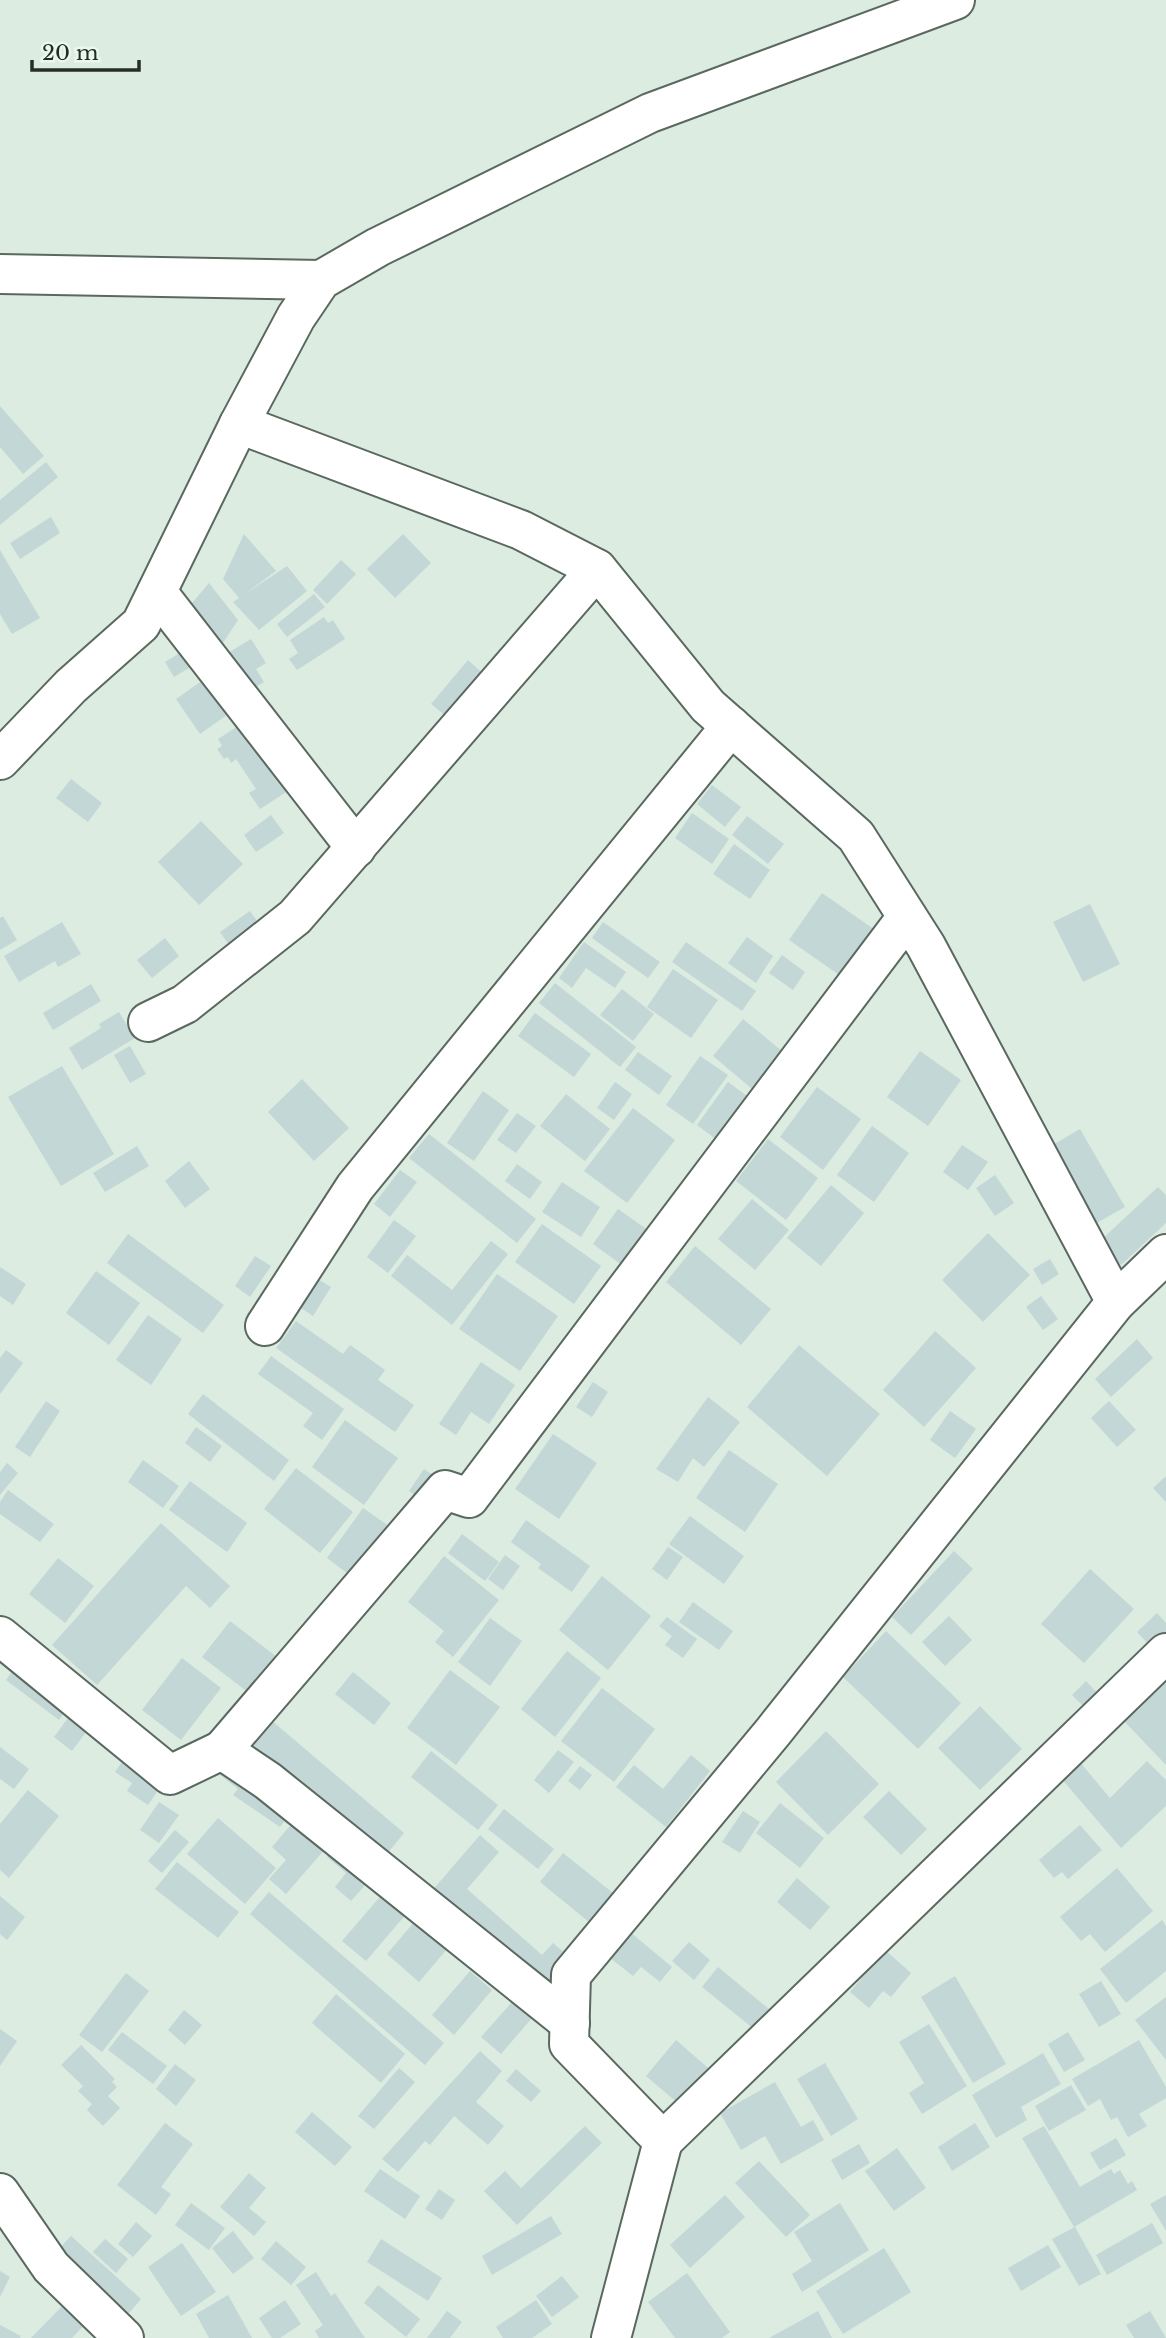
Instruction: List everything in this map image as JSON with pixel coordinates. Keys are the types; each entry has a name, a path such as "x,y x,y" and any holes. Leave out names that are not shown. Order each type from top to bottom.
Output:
{"street":[{"path":"0,760 71,686 141,624 239,424 296,317 320,280 378,247 650,113 955,0"},
{"path":"0,274 320,280"},
{"path":"239,424 521,530 597,569 708,706 856,836 926,946 1116,1302"},
{"path":"148,1022 185,1003 295,917 597,569"},
{"path":"157,592 355,848"},
{"path":"265,1326 355,1186 731,726"},
{"path":"0,1636 170,1775 222,1750 445,1490 469,1499 907,917"},
{"path":"663,2141 569,2044 571,1975 772,1732 1116,1302 1166,1254"},
{"path":"611,2338 663,2141 1166,1653"},
{"path":"222,1750 268,1781 570,2022"},
{"path":"0,2193 51,2267 124,2338"}],"building":[{"path":"0,406 44,456 23,474 0,447"},
{"path":"46,462 58,477 0,525 0,500"},
{"path":"51,517 60,533 20,559 10,543"},
{"path":"244,534 276,571 245,594 287,566 307,591 259,630 233,602 239,598 223,579"},
{"path":"403,534 431,563 395,598 367,569"},
{"path":"0,550 40,618 12,634 0,614"},
{"path":"341,560 356,574 327,604 313,590"},
{"path":"209,583 238,620 219,649 187,609"},
{"path":"314,594 325,607 287,637 277,624"},
{"path":"324,617 328,623 333,620 345,639 297,670 289,659 298,653 290,640"},
{"path":"251,639 266,663 256,669 264,682 246,693 223,656"},
{"path":"190,647 199,662 174,677 165,662"},
{"path":"468,660 488,678 452,721 431,704"},
{"path":"213,673 237,708 200,734 176,699"},
{"path":"247,720 291,789 260,809 249,793 256,789 236,759 231,763 228,757 224,759 217,749 222,746 218,739"},
{"path":"71,779 102,803 88,822 56,798"},
{"path":"712,785 741,807 725,827 697,804"},
{"path":"692,813 729,839 712,864 675,838"},
{"path":"271,815 284,833 256,852 244,835"},
{"path":"747,816 784,844 768,864 732,835"},
{"path":"201,821 243,864 199,905 158,862"},
{"path":"734,844 770,870 750,899 713,874"},
{"path":"822,893 878,932 845,979 789,940"},
{"path":"1090,904 1120,964 1083,982 1053,922"},
{"path":"250,911 264,931 234,952 220,932"},
{"path":"3,916 17,940 0,950 0,918"},
{"path":"62,922 81,954 58,967 55,961 19,982 4,956"},
{"path":"603,922 660,962 648,978 592,938"},
{"path":"747,937 773,956 756,983 728,963"},
{"path":"165,938 179,956 152,978 137,960"},
{"path":"584,942 626,972 615,988 586,968 572,988 559,978"},
{"path":"686,942 756,991 742,1011 672,962"},
{"path":"782,955 805,972 793,990 769,973"},
{"path":"673,969 718,1000 691,1038 647,1007"},
{"path":"555,983 636,1047 620,1067 539,1003"},
{"path":"91,984 101,1001 53,1030 43,1013"},
{"path":"622,989 654,1014 633,1041 600,1015"},
{"path":"119,1012 135,1038 82,1070 69,1048 101,1028 99,1024"},
{"path":"535,1013 591,1054 574,1077 518,1036"},
{"path":"743,1019 788,1056 758,1094 713,1056"},
{"path":"130,1046 146,1074 130,1083 114,1055"},
{"path":"920,1051 961,1080 928,1126 887,1097"},
{"path":"638,1052 672,1076 659,1095 625,1070"},
{"path":"700,1056 728,1075 693,1124 666,1105"},
{"path":"62,1066 114,1154 61,1186 8,1097"},
{"path":"302,1079 349,1128 314,1161 268,1112"},
{"path":"615,1082 632,1094 614,1120 597,1108"},
{"path":"728,1082 755,1102 725,1146 697,1125"},
{"path":"817,1087 861,1119 823,1170 780,1137"},
{"path":"483,1091 509,1110 474,1161 447,1143"},
{"path":"566,1094 610,1129 585,1161 540,1126"},
{"path":"633,1108 675,1140 627,1203 584,1171"},
{"path":"517,1113 536,1126 516,1153 497,1140"},
{"path":"872,1126 909,1153 874,1202 837,1175"},
{"path":"1080,1129 1125,1207 1088,1228 1044,1150"},
{"path":"429,1134 536,1219 517,1243 409,1158"},
{"path":"768,1139 818,1178 786,1220 736,1181"},
{"path":"962,1145 988,1162 968,1190 943,1172"},
{"path":"137,1146 149,1166 105,1192 93,1173"},
{"path":"189,1161 210,1189 185,1208 165,1181"},
{"path":"517,1164 542,1182 530,1199 505,1181"},
{"path":"400,1170 417,1182 390,1217 374,1204"},
{"path":"995,1175 1014,1203 995,1216 976,1188"},
{"path":"562,1182 600,1207 581,1237 542,1212"},
{"path":"831,1185 864,1213 821,1266 787,1238"},
{"path":"1158,1187 1166,1195 1166,1223 1121,1265 1099,1242"},
{"path":"752,1199 789,1230 755,1270 718,1239"},
{"path":"618,1209 655,1235 630,1271 593,1244"},
{"path":"394,1220 416,1236 388,1273 367,1257"},
{"path":"542,1224 601,1266 574,1304 515,1262"},
{"path":"988,1233 1030,1275 983,1322 942,1280"},
{"path":"128,1234 224,1305 203,1333 107,1263"},
{"path":"491,1241 508,1254 452,1325 391,1276 407,1255 452,1290"},
{"path":"695,1246 771,1309 741,1345 666,1282"},
{"path":"255,1256 271,1266 250,1297 235,1286"},
{"path":"1050,1259 1059,1274 1042,1285 1033,1269"},
{"path":"0,1267 26,1284 13,1305 0,1296"},
{"path":"96,1271 140,1303 109,1345 66,1313"},
{"path":"497,1274 558,1316 520,1371 459,1329"},
{"path":"316,1278 331,1287 313,1316 298,1306"},
{"path":"1041,1296 1058,1319 1043,1330 1026,1307"},
{"path":"148,1315 182,1339 151,1385 116,1360"},
{"path":"296,1321 343,1354 350,1345 385,1370 378,1380 414,1405 395,1432 276,1348"},
{"path":"935,1331 976,1368 924,1427 883,1390"},
{"path":"1137,1339 1153,1358 1111,1397 1095,1379"},
{"path":"799,1345 880,1414 827,1476 747,1407"},
{"path":"6,1350 23,1363 0,1394 0,1358"},
{"path":"271,1356 344,1409 322,1440 303,1426 313,1413 258,1374"},
{"path":"481,1362 515,1385 489,1424 471,1412 456,1435 439,1424"},
{"path":"593,1382 608,1392 592,1417 576,1407"},
{"path":"203,1394 289,1460 274,1481 188,1414"},
{"path":"708,1397 740,1422 704,1467 693,1458 678,1482 656,1469"},
{"path":"46,1401 60,1411 30,1457 15,1447"},
{"path":"1109,1401 1136,1430 1117,1447 1091,1418"},
{"path":"950,1411 976,1429 955,1458 930,1440"},
{"path":"345,1420 398,1458 364,1505 312,1467"},
{"path":"196,1427 222,1446 210,1462 185,1443"},
{"path":"553,1434 597,1463 559,1519 515,1489"},
{"path":"729,1450 778,1484 745,1532 696,1498"},
{"path":"143,1460 179,1486 163,1508 128,1482"},
{"path":"7,1463 18,1473 0,1495 0,1472"},
{"path":"296,1468 353,1512 320,1553 264,1509"},
{"path":"424,1469 440,1480 424,1502 409,1491"},
{"path":"1166,1476 1166,1502 1153,1488"},
{"path":"190,1481 247,1523 227,1552 169,1510"},
{"path":"8,1490 54,1524 40,1542 0,1514 0,1502"},
{"path":"363,1508 396,1531 359,1582 327,1558"},
{"path":"690,1516 744,1556 724,1584 669,1544"},
{"path":"526,1520 590,1566 572,1592 538,1568 541,1564 511,1542"},
{"path":"161,1523 230,1586 210,1608 186,1586 97,1685 52,1645"},
{"path":"462,1534 499,1562 485,1581 448,1553"},
{"path":"668,1547 683,1557 667,1580 652,1569"},
{"path":"954,1551 973,1569 911,1635 892,1617"},
{"path":"505,1555 520,1566 503,1590 488,1579"},
{"path":"444,1556 499,1600 453,1657 435,1642 444,1631 408,1602"},
{"path":"58,1558 94,1586 65,1623 29,1594"},
{"path":"1090,1569 1134,1609 1084,1663 1041,1624"},
{"path":"602,1576 651,1616 608,1670 559,1630"},
{"path":"693,1602 733,1631 719,1650 679,1622"},
{"path":"1157,1613 1166,1623 1166,1635 1152,1648 1137,1632"},
{"path":"949,1616 972,1640 945,1666 922,1642"},
{"path":"667,1617 697,1639 683,1658 665,1645 672,1636 659,1626"},
{"path":"490,1618 522,1641 490,1686 458,1662"},
{"path":"230,1621 277,1657 249,1693 202,1657"},
{"path":"886,1631 961,1703 918,1749 843,1677"},
{"path":"567,1651 601,1678 555,1737 521,1709"},
{"path":"182,1658 221,1688 181,1740 142,1710"},
{"path":"20,1661 73,1700 59,1720 6,1680"},
{"path":"450,1670 500,1707 456,1765 407,1728"},
{"path":"353,1672 391,1703 374,1725 335,1694"},
{"path":"1166,1680 1166,1765 1123,1720"},
{"path":"1086,1681 1102,1698 1088,1711 1072,1695"},
{"path":"602,1688 655,1729 614,1782 561,1741"},
{"path":"77,1706 95,1720 72,1751 54,1737"},
{"path":"980,1706 1022,1749 980,1790 938,1748"},
{"path":"271,1720 404,1833 382,1860 249,1747"},
{"path":"826,1731 879,1784 828,1835 776,1782"},
{"path":"0,1747 29,1769 14,1789 0,1779"},
{"path":"558,1750 574,1762 549,1793 534,1780"},
{"path":"431,1751 498,1805 478,1830 411,1777"},
{"path":"128,1753 166,1779 148,1805 127,1791 132,1783 115,1772"},
{"path":"691,1755 710,1771 666,1827 616,1787 634,1765 663,1789"},
{"path":"232,1758 295,1808 280,1827 233,1795 238,1789 219,1774"},
{"path":"1079,1761 1110,1798 1147,1761 1166,1780 1166,1806 1121,1848 1060,1777"},
{"path":"580,1766 592,1775 580,1790 568,1781"},
{"path":"28,1790 59,1816 9,1878 0,1870 0,1824"},
{"path":"889,1791 927,1829 901,1855 863,1817"},
{"path":"159,1802 179,1815 159,1843 140,1830"},
{"path":"780,1803 824,1838 800,1868 756,1833"},
{"path":"504,1809 554,1849 538,1869 488,1829"},
{"path":"743,1811 760,1822 740,1853 722,1842"},
{"path":"300,1814 332,1841 286,1894 269,1879 286,1860 272,1847"},
{"path":"218,1818 276,1868 245,1904 187,1854"},
{"path":"1080,1825 1102,1850 1068,1879 1062,1872 1054,1878 1039,1860"},
{"path":"175,1830 189,1842 162,1873 148,1861"},
{"path":"480,1835 499,1852 467,1889 542,1955 553,1943 572,1959 544,1991 430,1893"},
{"path":"339,1843 375,1874 351,1901 335,1887 346,1873 327,1857"},
{"path":"563,1853 613,1893 589,1922 540,1882"},
{"path":"177,1862 239,1912 218,1938 155,1889"},
{"path":"1117,1868 1153,1911 1105,1952 1090,1934 1081,1941 1060,1917"},
{"path":"797,1878 830,1907 810,1930 777,1902"},
{"path":"390,1885 414,1905 366,1961 342,1941"},
{"path":"269,1892 444,2043 425,2065 250,1914"},
{"path":"0,1896 25,1917 7,1940 0,1934"},
{"path":"421,1914 453,1942 419,1982 387,1954"},
{"path":"1162,1920 1166,1926 1166,1971 1126,2003 1100,1969"},
{"path":"630,1932 672,1967 660,1982 641,1967 633,1976 609,1957"},
{"path":"689,1942 710,1960 694,1980 672,1961"},
{"path":"885,1950 911,1973 891,1997 883,1991 869,2008 850,1992"},
{"path":"718,1967 775,2014 760,2034 702,1987"},
{"path":"470,1971 492,1990 454,2035 432,2015"},
{"path":"126,1973 149,1991 102,2052 79,2035"},
{"path":"955,1976 1006,2064 973,2083 921,1997"},
{"path":"1101,1981 1121,2014 1099,2027 1079,1994"},
{"path":"336,1994 405,2054 381,2083 312,2023"},
{"path":"519,1994 538,2011 501,2054 481,2037"},
{"path":"1166,1997 1166,2060 1135,2020"},
{"path":"184,2010 202,2025 185,2045 168,2030"},
{"path":"929,2024 967,2086 922,2114 909,2093 924,2083 899,2042"},
{"path":"0,2029 17,2041 0,2066"},
{"path":"122,2032 167,2066 153,2084 108,2050"},
{"path":"1068,2032 1085,2060 1064,2072 1048,2044"},
{"path":"676,2040 715,2074 686,2110 646,2076"},
{"path":"1139,2040 1166,2087 1166,2098 1139,2114 1147,2126 1128,2137 1117,2117 1111,2120 1100,2099 1088,2106 1072,2079"},
{"path":"81,2045 115,2079 112,2082 117,2087 108,2096 120,2108 103,2126 87,2110 92,2104 78,2091 83,2086 61,2065"},
{"path":"480,2051 502,2071 476,2102 504,2126 488,2145 454,2116 430,2145 425,2141 398,2172 382,2159"},
{"path":"1043,2053 1061,2084 1021,2107 1027,2120 996,2138 972,2095"},
{"path":"825,2063 858,2119 831,2136 797,2079"},
{"path":"175,2064 196,2080 176,2106 156,2089"},
{"path":"399,2068 415,2082 374,2129 358,2116"},
{"path":"516,2069 541,2091 531,2102 506,2081"},
{"path":"775,2082 801,2127 813,2120 824,2140 781,2164 765,2136 741,2150 720,2113"},
{"path":"1071,2085 1086,2110 1049,2131 1035,2106"},
{"path":"312,2112 352,2147 335,2166 295,2132"},
{"path":"165,2123 193,2144 161,2187 171,2194 156,2215 117,2185"},
{"path":"975,2123 990,2147 952,2171 938,2147"},
{"path":"585,2126 602,2143 517,2225 484,2191 505,2171 521,2188"},
{"path":"1044,2126 1080,2187 1111,2169 1114,2174 1120,2170 1128,2184 1132,2181 1137,2190 1074,2227 1022,2138"},
{"path":"1116,2138 1126,2155 1100,2170 1090,2153"},
{"path":"859,2144 870,2163 842,2180 831,2160"},
{"path":"897,2148 926,2188 894,2211 865,2171"},
{"path":"759,2161 810,2215 786,2237 735,2183"},
{"path":"380,2169 420,2196 405,2219 364,2191"},
{"path":"249,2173 266,2188 249,2208 266,2222 254,2236 220,2207"},
{"path":"439,2189 455,2200 442,2220 425,2209"},
{"path":"725,2195 745,2217 690,2268 670,2245"},
{"path":"1166,2195 1166,2231 1150,2204"},
{"path":"191,2203 225,2228 209,2250 175,2225"},
{"path":"840,2203 869,2250 802,2292 792,2274 812,2261 794,2232"},
{"path":"551,2216 562,2234 492,2275 482,2256"},
{"path":"136,2222 152,2236 133,2257 118,2244"},
{"path":"1152,2223 1163,2243 1107,2275 1096,2255"},
{"path":"1075,2227 1101,2274 1079,2286 1052,2239"},
{"path":"233,2231 254,2258 233,2274 212,2248"},
{"path":"71,2236 141,2299 124,2319 53,2255"},
{"path":"105,2239 128,2259 116,2273 93,2252"},
{"path":"381,2239 442,2278 428,2301 367,2262"},
{"path":"276,2241 306,2267 291,2285 261,2259"},
{"path":"182,2243 216,2292 181,2316 148,2267"},
{"path":"1048,2245 1061,2267 1021,2291 1008,2268"},
{"path":"884,2248 911,2292 843,2334 816,2291"},
{"path":"0,2271 10,2277 0,2297"},
{"path":"316,2272 331,2296 335,2293 365,2338 319,2338 315,2331 323,2325 296,2285"},
{"path":"687,2273 730,2332 722,2338 675,2338 648,2302"},
{"path":"562,2276 579,2297 552,2317 536,2296"},
{"path":"378,2285 420,2319 406,2337 364,2303"},
{"path":"228,2295 252,2338 209,2338 196,2314"},
{"path":"69,2299 90,2319 72,2338 31,2338"},
{"path":"285,2300 301,2324 280,2338 272,2338 259,2318"},
{"path":"536,2300 552,2324 532,2338 503,2338 496,2327"},
{"path":"447,2311 462,2322 450,2338 427,2338"},
{"path":"818,2311 832,2338 769,2338"},
{"path":"1150,2311 1166,2338 1134,2338 1126,2325"},
{"path":"0,2325 21,2336 20,2338 0,2338"}]}
